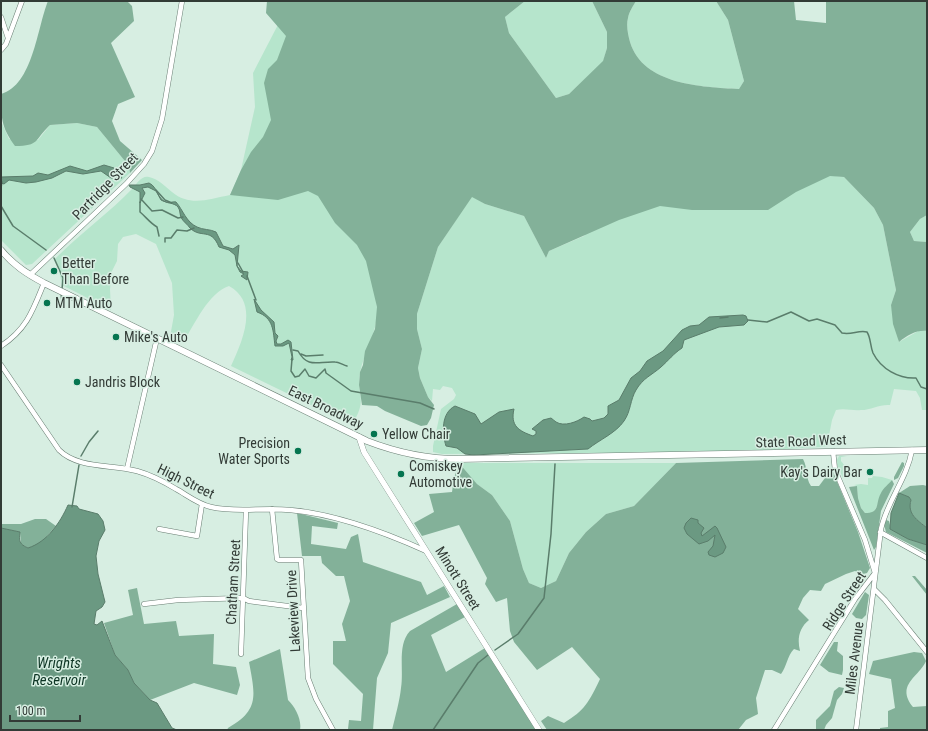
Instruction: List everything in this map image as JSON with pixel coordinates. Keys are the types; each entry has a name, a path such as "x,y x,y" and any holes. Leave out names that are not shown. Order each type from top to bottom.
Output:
{"main road":[{"name":"East Broadway","path":"1,250 9,260 44,283 359,437 406,454 438,459 675,456"},
{"name":"State Road West","path":"675,456 833,451 927,450"}],"street":[{"path":"1,50 8,38 22,1"},
{"name":"Partridge Street","path":"30,275 126,184 144,164 152,151 162,119 182,1"},
{"path":"1,17 8,38"},
{"path":"1,346 14,337 27,322 44,283"},
{"path":"127,468 157,338"},
{"name":"High Street","path":"1,365 55,444 65,455 80,462 127,468 159,479 202,504 220,509 272,509 297,511 333,518 387,535 428,552"},
{"name":"Minott Street","path":"359,437 364,452 539,730"},
{"name":"Miles Avenue","path":"856,730 880,532 889,504 908,469 912,450"},
{"name":"Ridge Street","path":"774,730 855,600 875,573 865,540 835,470 833,451"},
{"path":"160,530 197,536 202,504"},
{"name":"Lakeview Drive","path":"272,509 277,559 301,560 308,678 316,699 333,730"},
{"name":"Chatham Street","path":"241,654 246,510"},
{"path":"880,532 927,558"},
{"path":"874,589 885,600 927,652"},
{"path":"144,604 178,600 243,598 249,601 303,608"}],"shaded area":[{"path":"48,1 127,1 132,6 134,21 111,43 135,97 118,104 112,121 120,141 142,160 130,173 129,166 97,127 77,123 50,125 33,143 23,146 15,146 4,127 1,109 1,94 12,89 27,68"},
{"path":"267,1 525,1 505,17 509,33 556,98 569,94 603,61 607,48 607,32 592,1 636,1 630,11 627,21 630,42 637,56 647,67 660,75 692,85 739,89 744,81 728,20 716,1 794,1 796,20 826,23 826,1 927,1 927,215 920,219 910,232 914,241 927,242 927,331 919,331 899,342 893,324 891,305 896,290 883,225 874,208 844,177 830,176 796,192 768,210 692,210 660,206 619,220 549,251 546,258 524,216 485,204 472,197 438,247 417,314 417,329 422,349 418,368 420,378 428,397 434,405 431,418 427,425 421,426 385,411 377,406 362,405 359,385 360,372 363,365 365,351 375,329 377,307 366,261 357,245 335,223 318,196 308,191 278,200 230,195 241,170 251,152 263,137 271,120 264,83 268,69 277,60 286,36 266,13"},
{"path":"525,1 592,1 607,32 607,48 603,62 569,94 556,98 509,33 505,17"},
{"path":"636,1 716,1 728,20 744,81 739,89 692,85 660,75 647,67 637,56 630,42 628,33 627,24 629,16"},
{"path":"283,15 341,178 369,270 376,299 376,324 360,373 360,408 353,423 350,424 231,366 240,346 246,323 246,312 244,302 238,293 229,286 222,289 209,302 183,343 170,337 174,315 172,283 156,244 136,234 123,237 118,244 117,261 112,271 110,289 111,310 62,285 59,270 54,260 73,241 114,207 144,177 155,179 179,197 193,201 207,200 230,195 241,170 255,107 253,73"},
{"path":"1,121 9,139 38,140 50,125 77,123 97,127 129,166 130,173 32,264 26,265 1,240"},
{"path":"651,156 844,177 874,208 883,225 896,290 891,305 899,342 920,330 927,331 927,410 922,410 920,398 916,391 894,389 890,405 883,405 865,410 836,410 832,420 827,446 822,447 726,452 442,454 433,452 441,409 454,399 456,395 452,388 443,386 440,390 433,389 432,401 428,397 420,378 418,368 422,349 417,329 417,314 438,247 472,196 485,204 524,216 546,258 549,251 584,236"},
{"path":"927,215 927,242 914,241 910,232 920,219"},
{"path":"839,456 847,456 841,457 841,461 845,466 845,478 843,478 836,462"},
{"path":"803,459 811,486 819,486 825,478 833,472 858,532 870,568 867,573 863,574 855,571 846,574 825,584 821,591 810,590 803,598 798,609 809,620 801,630 799,642 800,651 794,649 781,674 772,670 765,670 756,698 758,714 746,720 738,730 547,730 541,721 548,716 564,723 577,714 586,705 600,679 572,647 537,670 514,642 510,631 507,598 496,602 485,584 487,578 459,525 422,536 414,523 434,512 429,494 452,492 454,478 459,463 477,484 492,495 510,521 523,569 529,583 541,588 556,581 569,553 586,532 606,514 634,506 676,463"},
{"path":"902,462 904,463 904,466 898,478 894,480 894,477"},
{"path":"459,463 676,463 634,506 606,514 586,532 569,553 556,581 541,588 529,583 523,569 510,521 492,495 477,484"},
{"path":"873,476 892,480 874,512 865,513 861,508 858,498 857,486 854,485 868,485 868,478 872,478"},
{"path":"892,480 894,484 881,511 876,547 874,550 849,487 857,486 861,508 865,513 870,513 876,509 882,491"},
{"path":"910,486 927,486 927,528 916,519 912,513 910,509 911,500 909,497 899,493"},
{"path":"297,513 338,523 337,529 312,526 311,544 346,549 351,537 358,534 363,562 421,582 427,595 444,586 450,597 391,623 388,653 377,678 373,730 348,729 349,720 361,721 363,694 333,664 333,641 346,641 342,624 350,601 344,576 336,576 322,563 321,556 302,556"},
{"path":"35,519 46,519 56,526 39,545 28,548 21,544 20,532 1,528 1,524 21,524"},
{"path":"886,520 889,521 891,529 908,539 927,545 927,553 886,532 884,525"},
{"path":"912,576 915,576 927,590 927,595"},
{"path":"137,588 144,624 176,621 179,636 214,634 213,664 236,667 240,685 237,695 194,683 150,700 134,683 128,670 115,655 104,623 133,615 128,590"},
{"path":"865,592 869,595 866,615 862,619 856,618 852,614"},
{"path":"457,604 465,617 431,635 446,672 485,648 537,730 392,730 402,681 402,650 406,637 410,631"},
{"path":"834,642 838,642 837,651 843,656 842,675 829,672 820,665"},
{"path":"280,649 288,700 297,714 300,722 300,730 227,730 246,715 253,701 253,684 249,662"},
{"path":"914,652 922,653 926,661 923,667 910,682 906,693 913,707 927,706 927,730 880,730 880,728 888,727 888,711 895,708 891,679 869,674 873,661"},
{"path":"839,687 844,688 842,694 837,700 832,718 824,730 816,730 816,720 830,706 834,691"}],"water":[{"path":"104,165 114,168 122,178 111,178 101,171 83,174 66,171 52,178 36,182 26,183 9,180 4,184 1,183 1,177 33,176 38,173 48,175 70,166 87,171"},
{"path":"149,183 166,202 161,200 156,191 148,187 142,188 145,193 140,203 140,192 129,185"},
{"path":"176,202 187,219 193,225 216,232 223,246 233,249 239,245 237,266 235,255 229,250 219,247 213,237 198,233 190,228 181,218 178,207 169,203"},
{"path":"237,266 241,271 248,272 247,280 241,276 244,274 240,272"},
{"path":"254,299 261,310 274,322 275,333 278,336 276,341 277,344 281,344 288,340 291,342 293,360 291,360 292,357 289,343 283,346 275,346 270,321 257,312"},
{"path":"746,316 748,321 744,325 719,327 684,340 682,348 639,386 621,425 588,449 474,455 465,454 457,448 446,446 443,429 445,418 450,409 455,406 475,414 481,424 499,412 514,409 513,420 517,427 533,436 536,434 536,431 532,429 543,420 551,418 555,422 567,424 578,421 584,417 592,421 604,418 608,414 608,406 619,400 631,378 640,371 647,361 663,351 682,330 690,326 699,325 709,317"},
{"path":"899,493 909,497 911,500 910,509 912,513 916,519 927,528 927,545 908,539 890,529 891,513"},
{"name":"Wrights Reservoir","path":"68,505 77,506 79,509 98,514 103,521 105,530 99,541 96,556 98,574 105,602 102,607 96,611 94,624 97,625 102,621 115,655 128,670 134,683 150,700 157,703 172,728 177,730 1,730 1,528 20,532 20,542 28,548 47,537 57,525"},
{"path":"691,518 698,520 698,523 704,528 701,533 702,536 715,526 717,528 726,547 723,553 715,557 709,555 708,552 713,546 715,535 708,541 699,544 687,534 684,528 686,523"}],"waterway":[{"path":"1,188 2,182"},
{"path":"156,190 165,200 172,203"},
{"path":"141,199 152,211 162,210 178,218 183,217"},
{"path":"140,202 140,212 157,227 159,236"},
{"path":"1,206 13,226 46,250"},
{"path":"165,242 165,238 171,238 177,230 187,231 194,228"},
{"path":"54,258 63,278 62,289"},
{"path":"238,263 243,272"},
{"path":"247,276 256,300"},
{"path":"61,293 62,303"},
{"path":"748,320 767,322 791,312 809,321 817,319 835,325 842,333 867,332 873,353 881,364 897,375 916,378 921,387 927,389"},
{"path":"720,318 728,317"},
{"path":"293,350 298,351 302,357 310,362 336,362 347,366"},
{"path":"301,354 306,356 323,355"},
{"path":"292,359 291,371 295,377 299,376 305,369 309,376 316,378 325,369 326,373 351,391 420,403 434,409"},
{"path":"81,456 89,442 98,431"},
{"path":"495,650 518,634 544,598 551,534 555,464"},
{"path":"72,507 79,465"},
{"path":"433,730 478,663 488,655"}],"place":[{"name":"Better Than Before","path":"54,271"},
{"name":"MTM Auto","path":"47,303"},
{"name":"Mike's Auto","path":"116,337"},
{"name":"Jandris Block","path":"77,382"},
{"name":"Yellow Chair","path":"374,434"},
{"name":"Precision Water Sports","path":"298,451"},
{"name":"Kay's Dairy Bar","path":"870,472"},
{"name":"Comiskey Automotive","path":"401,474"}]}
